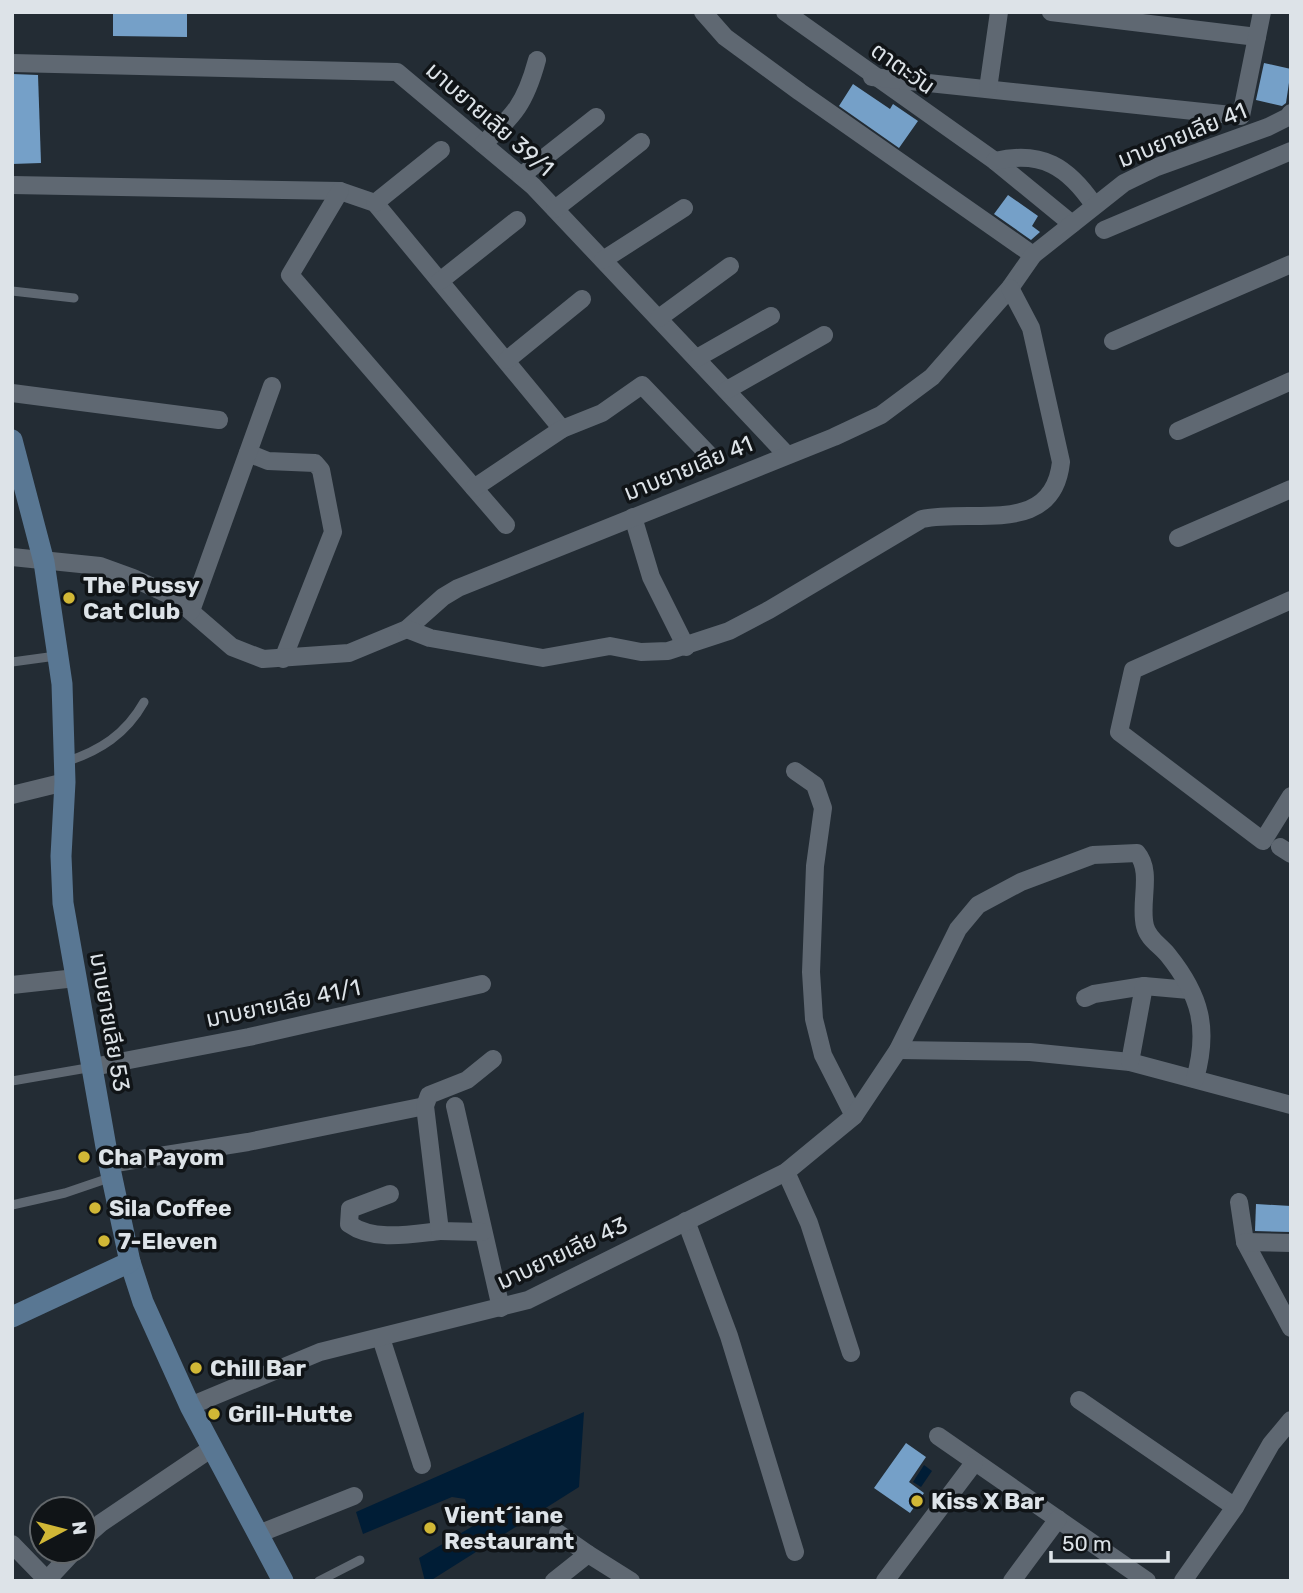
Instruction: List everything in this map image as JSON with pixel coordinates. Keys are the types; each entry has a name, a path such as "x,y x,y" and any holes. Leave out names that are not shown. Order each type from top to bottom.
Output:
{"street":[{"path":"703,12 725,37 1033,255"},
{"name":"ตาตะวัน","path":"785,12 995,161 1072,224"},
{"path":"988,89 999,12"},
{"path":"1051,12 1257,37"},
{"path":"872,76 1241,116 1262,12"},
{"path":"483,144 515,115 526,96 537,61"},
{"name":"มาบยายเลีย 39/1","path":"12,63 397,72 521,176 555,209 786,454"},
{"path":"521,176 596,117"},
{"name":"มาบยายเลีย 41","path":"12,557 100,566 151,586 191,611 232,647 264,659 349,653 407,629 443,597 458,588 786,454 834,437 881,415 932,377 1010,288 1033,255 1124,183 1157,167 1290,119"},
{"path":"1104,230 1287,156 1268,127"},
{"path":"555,209 641,142"},
{"path":"376,203 441,150"},
{"path":"995,161 1015,156 1041,158 1070,177 1094,205"},
{"path":"12,185 340,191 376,203 562,429"},
{"path":"340,191 290,275 506,525"},
{"path":"603,260 684,208"},
{"path":"440,281 516,220"},
{"path":"1113,341 1291,264"},
{"path":"659,318 730,266"},
{"path":"407,629 430,638 543,659 610,646 641,652 686,647 769,611 922,519 940,515 1018,514 1038,507 1049,497 1059,481 1059,452 1031,328 1010,288"},
{"path":"507,360 582,299"},
{"path":"697,358 771,316"},
{"path":"727,390 824,335"},
{"path":"1178,431 1291,381"},
{"path":"474,488 562,429 602,413 642,385 713,459"},
{"path":"191,611 272,386"},
{"path":"12,393 219,421"},
{"name":"มาบยายเลีย 53","path":"12,440 44,562 62,684 65,772 61,856 63,903 110,1171 130,1262 143,1302 190,1406 283,1581"},
{"path":"248,453 268,461 315,463 321,470 334,524 283,659"},
{"path":"1178,538 1291,489"},
{"path":"633,517 651,577 686,647"},
{"path":"1291,600 1133,670 1119,732 1264,841 1291,796"},
{"path":"795,771 815,785 823,808 815,866 811,972 814,1019 823,1055 853,1116"},
{"path":"12,795 65,772"},
{"name":"มาบยายเลีย 43","path":"190,1406 320,1352 528,1300 786,1172 853,1116 898,1050 958,929 978,905 1021,882 1093,855 1125,851 1137,853 1141,857 1145,879 1144,926 1189,990"},
{"path":"12,985 76,978"},
{"name":"มาบยายเลีย 41/1","path":"93,1067 249,1037 482,984"},
{"path":"1130,1062 1144,986"},
{"path":"1086,998 1094,994 1144,986 1189,990 1204,1028 1195,1079"},
{"path":"898,1050 1030,1052 1130,1062 1291,1105"},
{"path":"440,1231 425,1106 429,1095 467,1080 493,1059"},
{"path":"110,1171 425,1106"},
{"path":"455,1106 501,1308"},
{"path":"786,1172 809,1223 851,1353"},
{"path":"390,1194 350,1209 349,1223 362,1230 384,1235 440,1231 482,1232"},
{"path":"1239,1202 1245,1242 1291,1328"},
{"path":"686,1222 729,1336 768,1472 795,1552"},
{"path":"1245,1242 1291,1243"},
{"path":"12,1317 130,1262"},
{"path":"381,1338 422,1465"},
{"path":"1079,1400 1235,1507"},
{"path":"1183,1581 1235,1507 1271,1444 1291,1420"},
{"path":"938,1436 1147,1581"},
{"path":"98,1526 212,1448"},
{"path":"885,1581 974,1463"},
{"path":"258,1534 354,1496"},
{"path":"1012,1581 1058,1519"},
{"path":"558,1532 631,1581"},
{"path":"12,1544 47,1580 61,1565"},
{"path":"554,1581 588,1554"}],"lane":[{"path":"12,291 74,298"},
{"path":"12,662 58,656"},
{"path":"65,772 87,755 111,742 134,721 144,702"},
{"path":"12,1082 93,1067"},
{"path":"12,1205 65,1193 110,1171"},
{"path":"319,1581 360,1560"}],"water":[{"path":"584,1412 579,1487 430,1581 425,1581 419,1558 473,1526 465,1499 452,1497 363,1534 356,1512"},
{"path":"924,1465 932,1471 921,1487 913,1482"}],"building":[{"path":"113,12 187,12 187,37 113,36"},
{"path":"1264,63 1291,69 1286,103 1282,106 1256,100"},
{"path":"12,74 38,75 41,163 12,164"},
{"path":"853,84 890,109 893,104 918,121 899,148 839,106"},
{"path":"1008,195 1038,216 1032,226 1040,232 1031,240 994,214"},
{"path":"1256,1204 1291,1206 1291,1232 1255,1231"},
{"path":"906,1443 926,1457 909,1482 924,1493 910,1513 874,1488"}],"place":[{"name":"The Pussy Cat Club","path":"69,598"},
{"name":"Cha Payom","path":"84,1157"},
{"name":"Sila Coffee","path":"95,1208"},
{"name":"7-Eleven","path":"104,1241"},
{"name":"Chill Bar","path":"196,1368"},
{"name":"Grill-Hutte","path":"214,1414"},
{"name":"Kiss X Bar","path":"917,1501"},
{"name":"Vient´iane Restaurant","path":"430,1528"}]}
